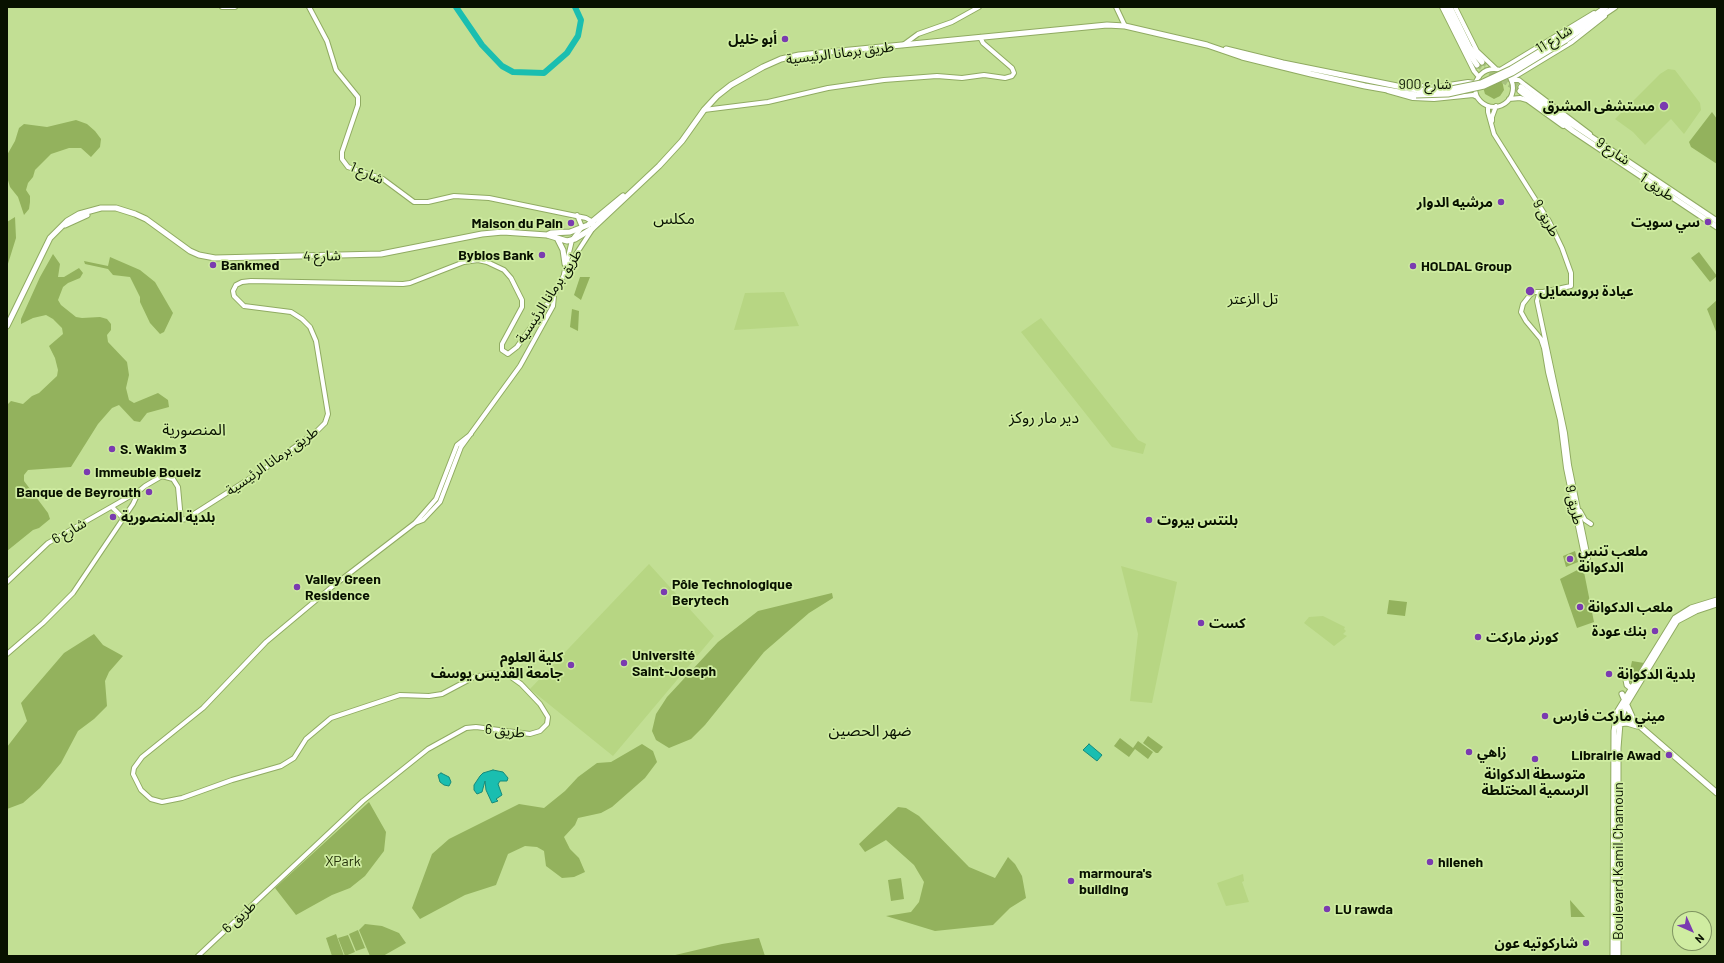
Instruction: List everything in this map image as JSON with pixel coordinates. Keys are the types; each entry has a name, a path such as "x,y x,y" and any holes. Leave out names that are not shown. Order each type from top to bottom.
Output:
{"main road":[{"path":"1446,7 1470,55 1479,64 1450,7"},
{"name":"شارع 11","path":"1600,11 1616,7"},
{"name":"شارع 11","path":"1565,39 1608,9"},
{"path":"1213,47 1242,57 1384,90 1448,94 1484,86 1512,74 1565,39 1600,11"},
{"name":"طريق برمانا الرئيسية","path":"593,228 674,150 704,110 730,86 781,59 799,55 1107,25 1125,26 1213,47"},
{"path":"1213,47 1417,92"},
{"path":"1521,89 1591,140"},
{"name":"شارع 9","path":"1591,140 1717,221"},
{"name":"طريق 1","path":"1591,140 1717,227"},
{"path":"547,235 551,232 570,232 593,222 632,190"},
{"name":"شارع 4","path":"7,326 45,247 67,221 79,214 101,208 108,208 135,214 154,224 190,251 199,255 215,258 381,254 482,234 511,232 547,235"},
{"path":"547,235 572,240 583,236 593,228"},
{"path":"557,238 563,250 565,264"},
{"name":"Boulevard Kamil Chamoun","path":"1618,956 1615,925 1615,725 1619,707 1632,689 1675,618 1691,608 1717,600"},
{"name":"Boulevard Kamil Chamoun","path":"1615,925 1618,748 1621,721 1626,706 1677,622 1696,611 1717,604"},
{"path":"1626,680 1627,685 1632,689"},
{"path":"1622,694 1634,722 1717,793"},
{"path":"1616,718 1640,727"},
{"path":"1615,725 1621,721 1634,722"},
{"path":"1613,956 1615,925"}],"street":[{"path":"222,7 235,7"},
{"name":"شارع 1","path":"309,7 327,41 336,70 358,97 357,109 342,152 342,159 348,167 383,179 414,202 428,202 454,196 475,196 577,215"},
{"path":"903,45 914,36 952,22 979,7"},
{"path":"1116,7 1125,26"},
{"path":"1442,7 1474,71 1479,77"},
{"path":"1455,7 1477,52 1498,69 1511,80 1512,93 1509,99 1496,106 1488,106 1477,97 1476,83 1483,72 1498,69"},
{"name":"شارع 11","path":"1511,80 1572,42 1594,25 1608,9"},
{"name":"شارع 11","path":"1498,69 1542,47 1587,17 1600,11"},
{"path":"704,110 768,102 828,88 884,80 937,76 962,78 984,75 1004,78 1012,76 1014,73 1012,68 983,43 980,37"},
{"name":"شارع 9","path":"1511,80 1519,80 1584,128 1591,140"},
{"name":"شارع 900","path":"1374,82 1436,87 1468,82 1476,83"},
{"name":"شارع 900","path":"1384,90 1413,98 1434,99 1473,95 1477,97"},
{"name":"شارع 9","path":"1509,99 1520,98 1527,100 1572,133 1591,140"},
{"name":"طريق 9","path":"1488,106 1488,112 1494,134 1542,209 1557,236 1569,267 1572,278 1571,286"},
{"name":"طريق 9","path":"1496,106 1492,118 1497,135 1507,156"},
{"path":"577,215 590,219 593,222 593,228"},
{"path":"563,276 572,240 582,227 577,215"},
{"name":"طريق برمانا الرئيسية","path":"139,491 162,476 171,478 178,487 181,520 186,519 263,470 317,431 325,423 328,414 316,341 310,327 302,319 291,312 250,308 238,303 233,291 236,285 242,282 403,284 410,283 464,262 478,260 487,262 504,270 511,278 522,300 522,307 502,344 502,350 508,354 517,347 555,293 563,276 593,228"},
{"name":"9 طريق","path":"1543,292 1538,296 1538,304 1565,433 1588,558 1585,560 1566,468 1560,420 1548,372 1544,348 1541,339 1526,321 1521,312 1523,304 1534,292 1543,292 1571,286"},
{"name":"طريق 6","path":"198,956 364,801 428,749 453,734 470,728 525,734 536,733 545,728 548,717 540,704 522,684 507,674 493,673 474,677 442,694 429,696 400,695 330,718 306,738 294,758 277,768 232,780 192,795 165,801 154,800 145,794 133,774 134,768 142,757 193,716 276,633 333,586 415,523 423,520 440,502 457,456 520,366 553,306 555,293"},
{"path":"7,654 39,628 68,598 124,519 139,491"},
{"name":"شارع 6","path":"7,582 48,544 139,491"},
{"path":"126,499 133,504"},
{"path":"112,507 124,519"},
{"path":"1578,508 1585,520 1591,524"}],"shaded area":[{"name":"مستشفى المشرق","path":"1668,69 1675,70 1700,103 1701,110 1684,134 1671,119 1645,145 1633,132 1615,119 1660,74"},
{"path":"784,292 799,326 734,330 745,293"},
{"path":"1041,318 1138,440 1146,444 1143,454 1112,447 1021,332"},
{"name":"Université Saint-Joseph","path":"649,564 714,636 613,756 530,689"},
{"path":"1121,566 1177,582 1152,703 1130,701 1138,634"},
{"path":"1323,616 1345,627 1344,629 1346,631 1343,634 1347,636 1334,646 1304,623 1309,617"},
{"path":"1243,874 1244,881 1242,882 1249,902 1226,906 1217,883"}],"green space":[{"path":"1502,80 1504,90 1500,96 1494,99 1485,94 1483,87"},
{"path":"1712,112 1717,119 1717,164 1691,147 1689,142"},
{"path":"76,120 87,124 95,131 101,139 100,147 91,157 81,148 69,148 51,154 35,170 33,177 28,183 26,190 30,196 30,202 29,209 24,215 18,197 10,187 7,177 7,155 15,141 19,128 24,124 47,127"},
{"path":"15,217 16,238 7,267 7,222"},
{"path":"1699,252 1717,276 1710,282 1691,258"},
{"path":"53,254 60,264 58,277 64,277 79,268 83,273 80,278 63,287 58,300 61,305 76,317 100,317 107,319 111,324 111,330 107,335 108,342 127,362 129,375 126,388 129,400 134,403 158,393 168,400 169,407 147,413 140,422 134,421 119,405 112,408 98,424 71,467 28,470 24,475 24,481 48,513 50,519 39,528 33,530 7,551 7,405 11,401 23,404 32,396 39,393 57,376 58,370 55,358 49,346 63,334 62,328 53,319 46,315 33,318 21,324 21,319 40,277"},
{"path":"110,257 140,270 155,282 173,313 164,332 160,334 150,323 130,277 113,275 108,269 85,264 84,261 108,266"},
{"path":"580,277 590,277 581,300 574,295"},
{"path":"1717,300 1717,334 1707,309"},
{"path":"572,309 579,311 578,331 570,327"},
{"name":"ملعب تنس الدكوانة","path":"1575,551 1578,562 1566,567 1563,556"},
{"name":"ملعب الدكوانة","path":"1583,567 1594,622 1577,628 1560,579"},
{"path":"832,593 833,598 809,613 764,652 705,725 691,739 669,748 656,740 652,731 656,714 667,697 718,642 758,611"},
{"path":"1389,600 1407,602 1405,616 1387,614"},
{"path":"94,634 103,645 123,656 109,672 105,681 107,706 94,719 78,731 61,763 40,788 23,803 7,809 7,747 27,721 21,703 64,653"},
{"path":"1632,661 1644,663 1634,681 1631,683 1628,680"},
{"path":"1148,736 1163,747 1158,753 1143,743"},
{"path":"1120,738 1133,748 1138,741 1153,752 1148,759 1135,749 1129,757 1114,746"},
{"path":"642,744 653,751 657,762 645,778 612,807 601,813 578,818 575,825 564,837 570,849 579,858 585,872 574,877 562,878 546,866 544,851 537,847 525,846 508,854 496,885 465,895 420,919 412,908 432,854 449,839 519,804 544,808 565,791 578,777 597,763 611,762"},
{"name":"XPark","path":"369,802 386,832 384,851 365,876 350,888 332,895 296,915 275,888"},
{"path":"898,807 906,808 919,816 969,867 995,878 1008,857 1015,864 1022,876 1026,898 1010,908 993,925 935,931 886,916 911,912 919,902 924,882 914,865 886,840 865,852 859,844"},
{"path":"901,878 904,899 891,901 888,880"},
{"path":"1570,900 1585,917 1571,917"},
{"path":"365,924 382,926 399,933 406,943 383,956 370,956 359,930"},
{"path":"358,930 365,948 356,951 349,934"},
{"path":"336,934 344,956 332,956 326,938"},
{"path":"348,935 355,952 345,956 338,938"},
{"path":"759,938 765,956 671,956 722,944"}],"water":[{"path":"1089,744 1102,755 1097,761 1083,750"},
{"path":"493,770 503,772 508,778 507,781 500,781 498,784 502,795 496,799 498,801 492,803 486,790 485,781 482,792 477,794 474,790 474,785 483,773"},
{"path":"441,773 449,777 451,782 449,786 440,782 438,775"}],"waterway":[{"path":"456,7 482,45 502,66 513,72 544,73 567,53 578,36 581,20 575,7"}],"tunnel":[{"path":"1482,62 1521,87"},
{"path":"1477,65 1520,91"}],"place":[{"name":"أبو خليل","path":"785,39"},
{"name":"مستشفى المشرق","path":"1664,106"},
{"name":"مرشيه الدوار","path":"1501,202"},
{"name":"سي سويت","path":"1708,222"},
{"name":"Maison du Pain","path":"571,223"},
{"name":"Byblos Bank","path":"542,255"},
{"name":"Bankmed","path":"213,265"},
{"name":"HOLDAL Group","path":"1413,266"},
{"name":"عيادة بروسمايل","path":"1530,291"},
{"name":"S. Wakim 3","path":"112,449"},
{"name":"Immeuble Boueiz","path":"87,472"},
{"name":"Banque de Beyrouth","path":"149,492"},
{"name":"بلدية المنصورية","path":"113,517"},
{"name":"بلنتس بيروت","path":"1149,520"},
{"name":"ملعب تنس الدكوانة","path":"1570,559"},
{"name":"Valley Green Residence","path":"297,587"},
{"name":"Pôle Technologique Berytech","path":"664,592"},
{"name":"ملعب الدكوانة","path":"1580,607"},
{"name":"كست","path":"1201,623"},
{"name":"بنك عودة","path":"1655,631"},
{"name":"كورنر ماركت","path":"1478,637"},
{"name":"Université Saint-Joseph","path":"624,663"},
{"name":"كلية العلوم جامعة القديس يوسف","path":"571,665"},
{"name":"بلدية الدكوانة","path":"1609,674"},
{"name":"ميني ماركت فارس","path":"1545,716"},
{"name":"زاهي","path":"1469,752"},
{"name":"Librairie Awad","path":"1669,755"},
{"name":"متوسطة الدكوانة الرسمية المختلطة","path":"1535,759"},
{"name":"hileneh","path":"1430,862"},
{"name":"marmoura's building","path":"1071,881"},
{"name":"LU rawda","path":"1327,909"},
{"name":"شاركوتيه عون","path":"1586,943"}],"district":[{"name":"مكلس","path":"674,219"},
{"name":"تل الزعتر","path":"1253,299"},
{"name":"دير مار روكز","path":"1044,418"},
{"name":"المنصورية","path":"194,430"},
{"name":"ضهر الحصين","path":"870,731"}]}
